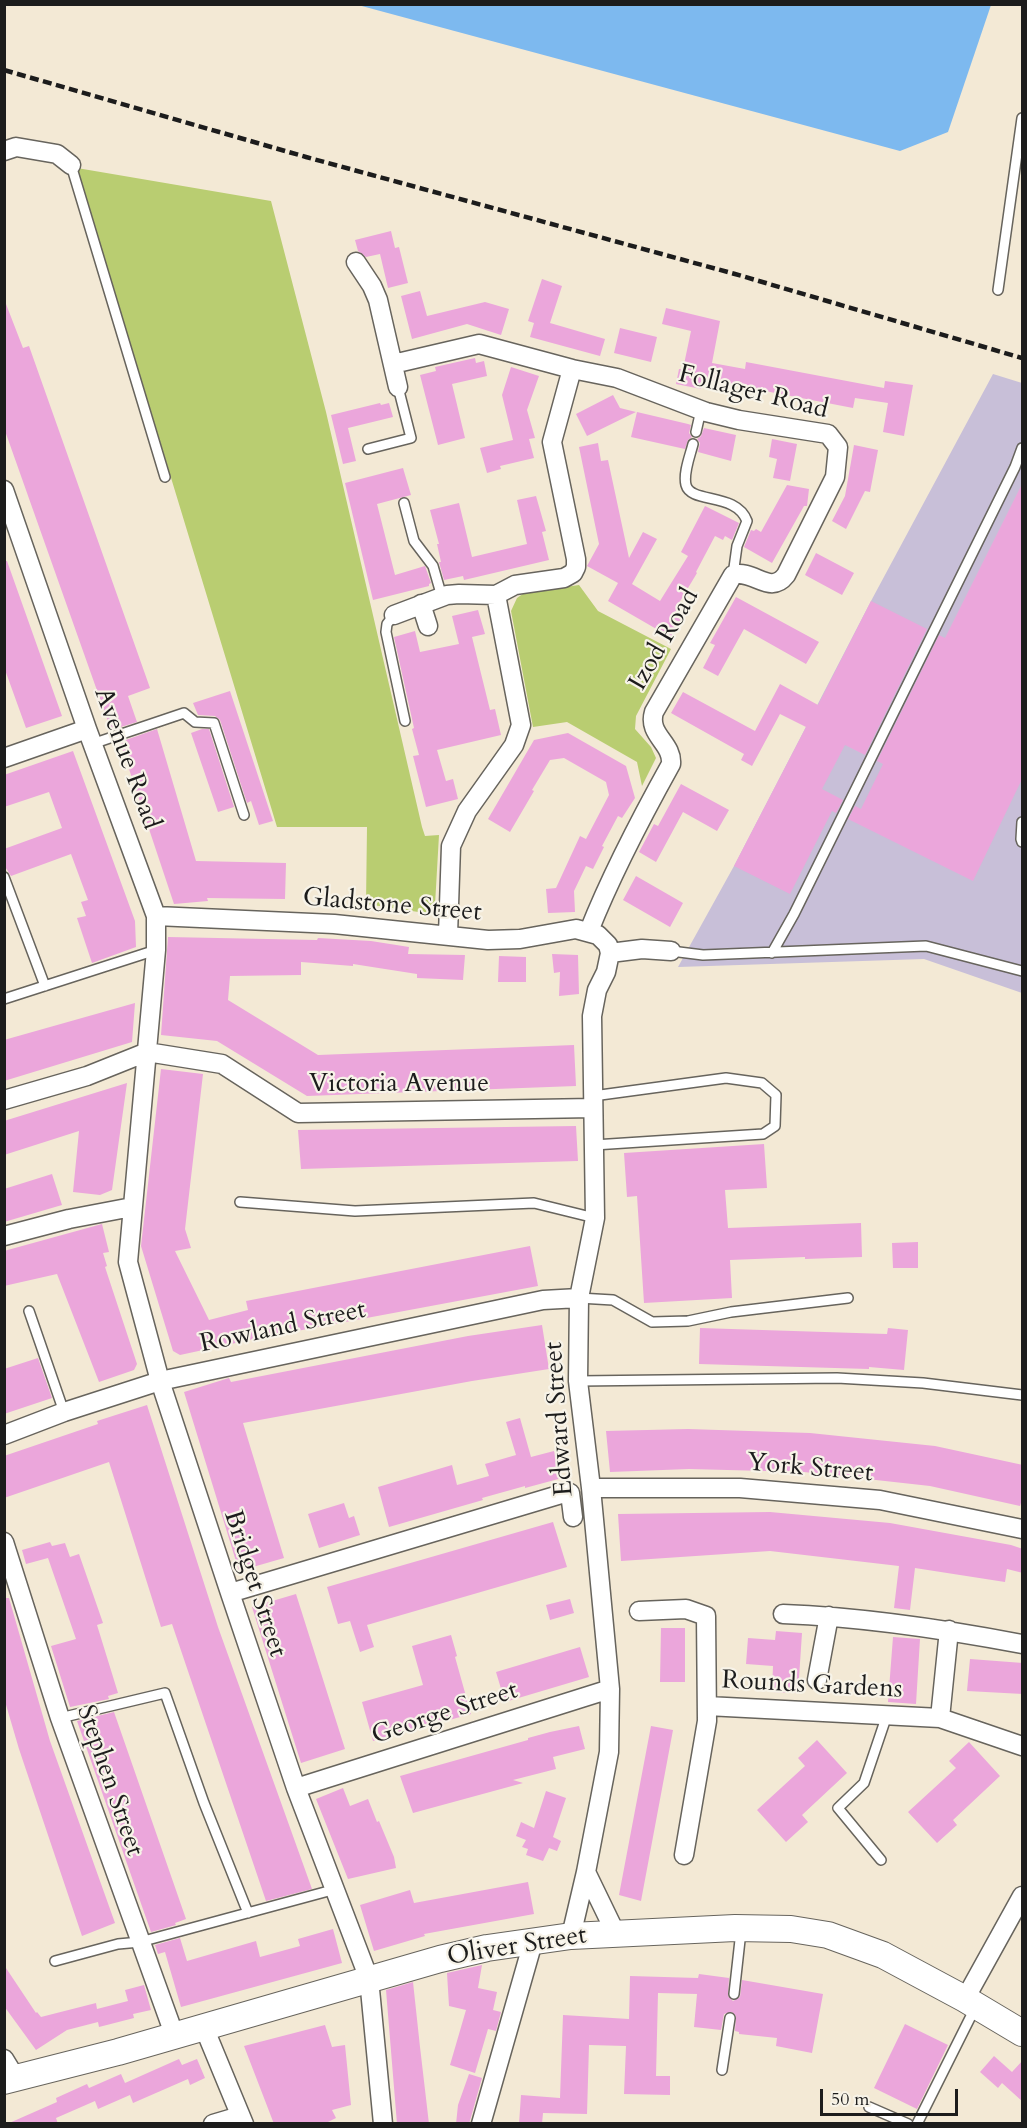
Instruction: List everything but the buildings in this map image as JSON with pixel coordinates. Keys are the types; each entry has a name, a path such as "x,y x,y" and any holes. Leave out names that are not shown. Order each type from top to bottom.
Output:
{"street":[{"path":"4,151 16,147 57,154 70,165"},
{"path":"356,262 372,286 378,300 398,387"},
{"name":"Follager Road","path":"393,364 479,344 572,369 617,378 701,410 738,420 828,434 838,447 835,477 786,575 780,582 774,584"},
{"path":"394,615 442,597 459,594 496,595 515,585 564,578 573,573 576,559 552,442 572,369"},
{"name":"Avenue Road","path":"4,489 90,737 156,916 156,950 147,1052"},
{"name":"Izod Road","path":"589,931 632,835 671,764 672,756 651,721 654,712 733,575 747,574 774,584"},
{"path":"448,934 451,846 466,811 514,745 521,725 496,595"},
{"path":"421,604 428,626"},
{"path":"4,758 90,737"},
{"name":"Gladstone Street","path":"156,916 334,924 448,934 488,940 520,939 576,929 589,931"},
{"path":"589,931 603,939 610,953 642,949 671,951"},
{"name":"Edward Street","path":"571,1936 609,1752 610,1689 591,1488 578,1381 579,1298 596,1218 592,1016 597,990 606,972 610,953"},
{"path":"4,1100 87,1076 147,1052"},
{"name":"Victoria Avenue","path":"147,1052 222,1064 298,1113 593,1102"},
{"name":"Bridget Street","path":"147,1052 128,1262 160,1381 230,1593 296,1788 369,1979 382,2124"},
{"path":"4,1236 69,1218 132,1206"},
{"name":"Rowland Street","path":"4,1435 64,1412 160,1381 543,1300 579,1298"},
{"name":"York Street","path":"591,1488 740,1488 880,1500 1023,1528"},
{"path":"230,1593 565,1493 570,1493 573,1517"},
{"name":"Stephen Street","path":"4,1542 60,1718 174,2034"},
{"path":"639,1611 686,1609 706,1616 707,1706"},
{"path":"783,1614 829,1616 949,1630 1023,1644"},
{"path":"817,1680 829,1616"},
{"path":"940,1718 949,1630"},
{"name":"George Street","path":"296,1788 610,1689"},
{"name":"Rounds Gardens","path":"684,1855 707,1721 707,1706 940,1718 1023,1746"},
{"path":"586,1872 616,1934"},
{"path":"971,2002 1023,1896"},
{"name":"Oliver Street","path":"8,2072 118,2052 369,1979 487,1948 571,1936 741,1929 791,1929 828,1935 883,1955 1023,2032"},
{"path":"482,2124 533,1942"},
{"path":"200,2028 208,2037 242,2120 213,2124"}],"lane":[{"path":"998,290 1023,118"},
{"path":"70,165 165,477"},
{"path":"368,449 411,438 398,387"},
{"path":"696,432 701,410"},
{"path":"693,444 686,475 686,485 689,490 696,495 731,504 744,513 747,521 737,546 733,575"},
{"path":"772,952 794,914 1023,448"},
{"path":"404,503 415,544 433,566 442,597"},
{"path":"394,615 387,624 386,632 405,721"},
{"path":"90,737 184,713 195,722 214,723 244,815"},
{"path":"1023,822 1021,839 1023,842"},
{"path":"4,877 45,986"},
{"path":"671,951 703,956 926,946 1023,971"},
{"path":"4,999 156,950"},
{"path":"593,1102 726,1078 762,1083 776,1095 775,1126 763,1134 594,1145"},
{"path":"240,1202 355,1211 534,1203 596,1218"},
{"path":"579,1298 613,1300 652,1322 688,1321 731,1312 848,1298"},
{"path":"29,1311 64,1412"},
{"path":"578,1381 837,1378 923,1383 1023,1395"},
{"path":"60,1718 165,1694 204,1803 248,1913"},
{"path":"881,1860 838,1808 864,1783 887,1714"},
{"path":"55,1961 118,1944 140,1942 336,1889"},
{"path":"734,1994 741,1929"},
{"path":"917,2124 971,2002"},
{"path":"722,2070 730,2018"},
{"path":"870,2107 908,2124"}],"shaded area":[{"path":"993,374 1022,383 1022,993 924,959 678,967 734,866 871,601"}],"green space":[{"path":"77,168 271,201 326,412 422,827 425,836 439,835 435,905 425,913 366,904 367,827 277,827"},
{"path":"579,585 598,611 671,649 636,716 635,729 651,747 656,758 642,786 637,762 567,722 533,727 511,611 517,598 524,593"}],"water":[{"path":"991,4 948,132 900,151 358,5"}],"railway":[{"path":"4,70 306,157 735,274 1022,358"}]}
